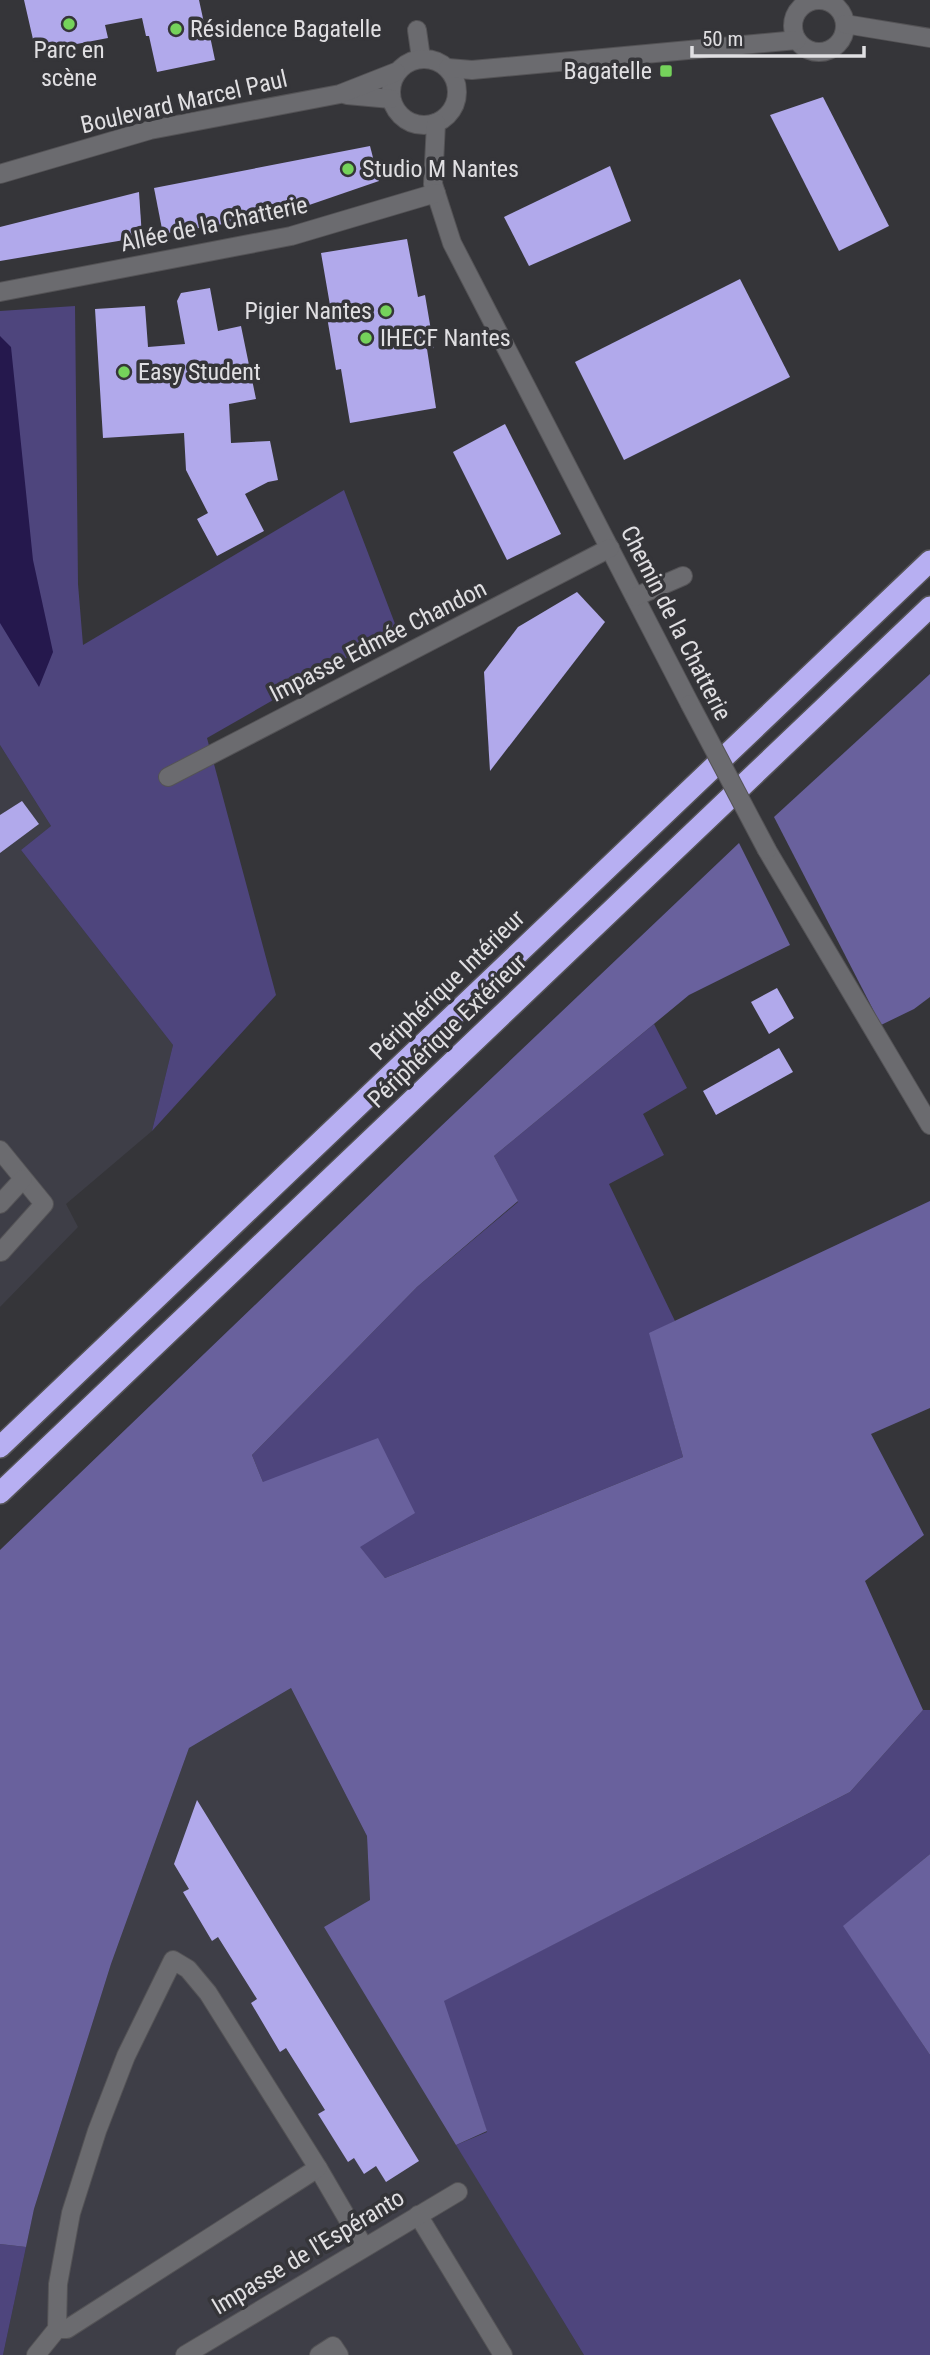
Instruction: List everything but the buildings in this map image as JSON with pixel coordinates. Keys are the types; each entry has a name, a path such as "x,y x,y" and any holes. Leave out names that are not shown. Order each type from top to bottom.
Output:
{"highway":[{"name":"Périphérique Intérieur","path":"0,1447 930,561"},
{"name":"Périphérique Extérieur","path":"0,1493 930,607"}],"street":[{"path":"815,0 832,4 838,9 845,24 841,40 827,51 810,50 797,40 793,32 800,8 815,0"},
{"path":"845,24 930,38"},
{"path":"416,30 421,58"},
{"path":"448,68 472,70 797,40"},
{"path":"421,58 436,60 448,68 456,82 457,99 450,114 436,123 422,125 408,121 397,112 391,99 391,85 396,72 407,62 421,58"},
{"name":"Boulevard Marcel Paul","path":"0,174 150,130 340,94 396,72"},
{"name":"Boulevard Marcel Paul","path":"340,94 391,99"},
{"name":"Chemin de la Chatterie","path":"436,123 433,184 452,243 768,850 930,1125"},
{"name":"Allée de la Chatterie","path":"0,292 291,236 436,193"},
{"name":"Impasse Edmée Chandon","path":"168,777 610,548"},
{"path":"635,597 683,576"},
{"path":"0,1150 44,1204 1,1252"},
{"path":"0,1204 23,1179"},
{"path":"36,2355 57,2329 58,2284 71,2213 93,2143 127,2056 173,1960 188,1969 208,1993 318,2168 364,2247"},
{"path":"57,2329 67,2329 318,2168"},
{"name":"Impasse de l'Espéranto","path":"185,2355 458,2192"},
{"path":"418,2215 503,2355"},
{"path":"319,2355 334,2346 339,2355"}],"shaded area":[{"path":"75,306 78,584 83,645 344,490 397,629 207,738 276,995 152,1131 173,1045 21,850 51,826 0,745 0,311"},
{"path":"0,336 11,347 33,560 53,652 39,687 0,623"},
{"path":"930,674 930,997 914,1009 881,1025 774,817"},
{"path":"0,745 51,826 21,850 173,1045 152,1131 66,1204 78,1227 0,1307"},
{"path":"739,843 790,945 689,995 494,1156 518,1201 417,1287 252,1455 263,1482 378,1438 415,1513 360,1547 385,1578 683,1457 649,1333 930,1201 930,1408 871,1434 924,1535 865,1581 923,1710 850,1792 444,2001 487,2131 456,2145 324,1927 370,1900 367,1836 291,1688 189,1748 111,1964 34,2209 26,2247 0,2244 0,1550"},
{"path":"654,1024 687,1088 643,1114 664,1155 609,1184 675,1321 650,1334 683,1457 385,1578 359,1547 263,1482 252,1455 417,1287 518,1202 494,1156"},
{"path":"291,1688 367,1836 370,1900 325,1928 584,2355 3,2355 34,2209 111,1964 189,1748"},
{"path":"923,1710 930,1710 930,1854 844,1926 930,2055 930,2355 584,2355 456,2145 487,2132 443,2001 850,1792"},
{"path":"930,1854 930,2055 843,1926"},
{"path":"0,2244 26,2247 3,2355 0,2355"}],"place":[{"name":"Parc en scène","path":"69,24"},
{"name":"Résidence Bagatelle","path":"176,29"},
{"name":"Bagatelle","path":"666,71"},
{"name":"Studio M Nantes","path":"348,169"},
{"name":"Pigier Nantes","path":"386,311"},
{"name":"IHECF Nantes","path":"366,338"},
{"name":"Easy Student","path":"124,372"}]}
